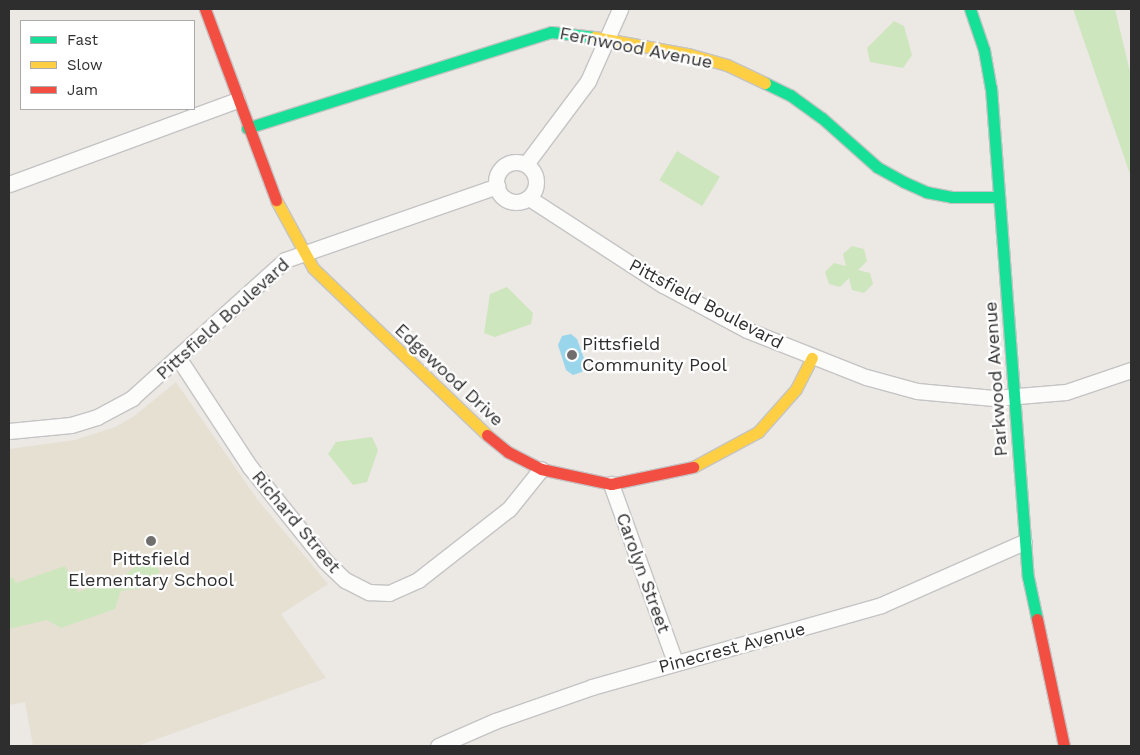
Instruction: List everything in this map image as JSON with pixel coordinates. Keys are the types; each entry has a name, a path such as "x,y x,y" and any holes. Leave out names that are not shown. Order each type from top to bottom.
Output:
{"street":[{"name":"Edgewood Drive","path":"205,9 271,190 313,268 469,422 508,452 541,469 611,484 677,473 731,449 758,432 796,389 812,358"},
{"path":"526,164 588,81 620,9"},
{"name":"Parkwood Avenue","path":"970,9 984,50 991,88 1024,542 1036,620 1064,746"},
{"name":"Fernwood Avenue","path":"247,128 550,32 688,54 754,76 790,95 822,118 877,167 926,192 952,196 999,197"},
{"path":"9,184 237,100"},
{"path":"515,162 526,164 536,178 535,191 522,202 509,201 496,186 497,175 504,166 515,162"},
{"name":"Pittsfield Boulevard","path":"9,431 71,425 96,417 132,398 179,359 250,290 285,260 303,252 496,186"},
{"name":"Pittsfield Boulevard","path":"529,198 663,285 747,330 812,358 917,391 1015,398 1066,392 1131,370"},
{"name":"Richard Street","path":"179,359 250,467 325,561 345,580 368,592 389,593 418,580 509,509 541,469"},
{"name":"Carolyn Street","path":"611,484 675,662"},
{"name":"Pinecrest Avenue","path":"438,746 551,700 675,662 881,605 1024,542"}],"shaded area":[{"name":"Pittsfield Elementary School","path":"176,382 257,499 328,584 281,614 326,678 138,746 33,746 25,702 9,705 9,449 75,440 115,427 133,417"}],"green space":[{"path":"1073,9 1115,9 1131,76 1131,177"},
{"path":"894,21 904,26 912,55 903,68 870,62 867,48"},
{"path":"677,151 720,177 702,206 659,180"},
{"path":"852,246 864,249 867,261 858,270 870,273 873,284 864,293 852,290 849,278 840,287 829,284 825,272 834,263 846,266 843,254"},
{"path":"507,287 533,313 531,324 495,337 484,333 490,294"},
{"path":"372,437 378,450 367,482 353,485 328,454 336,442"},
{"path":"151,555 160,572 142,588 121,591 115,609 61,628 47,620 9,629 9,579 13,577 16,583 65,566 78,592 123,576"}],"water":[{"name":"Pittsfield Community Pool","path":"571,334 577,339 586,364 582,372 573,375 566,370 558,345 562,336"}],"traffic: fast":[{"path":"970,9 984,50 991,88 1028,577 1037,619"},
{"path":"247,128 551,32 594,37"},
{"path":"765,83 790,95 822,118 877,167 904,182 926,192 952,197 999,197"}],"traffic: slow":[{"path":"594,37 688,54 727,65 765,83"},
{"path":"276,200 313,268 487,435"},
{"path":"693,467 758,432 796,389 812,358"}],"traffic: jam":[{"path":"205,9 276,200"},
{"path":"487,435 508,452 541,469 611,484 693,467"},
{"path":"1037,619 1064,746"}],"place":[{"name":"Pittsfield Community Pool","path":"572,355"},
{"name":"Pittsfield Elementary School","path":"151,541"}]}
